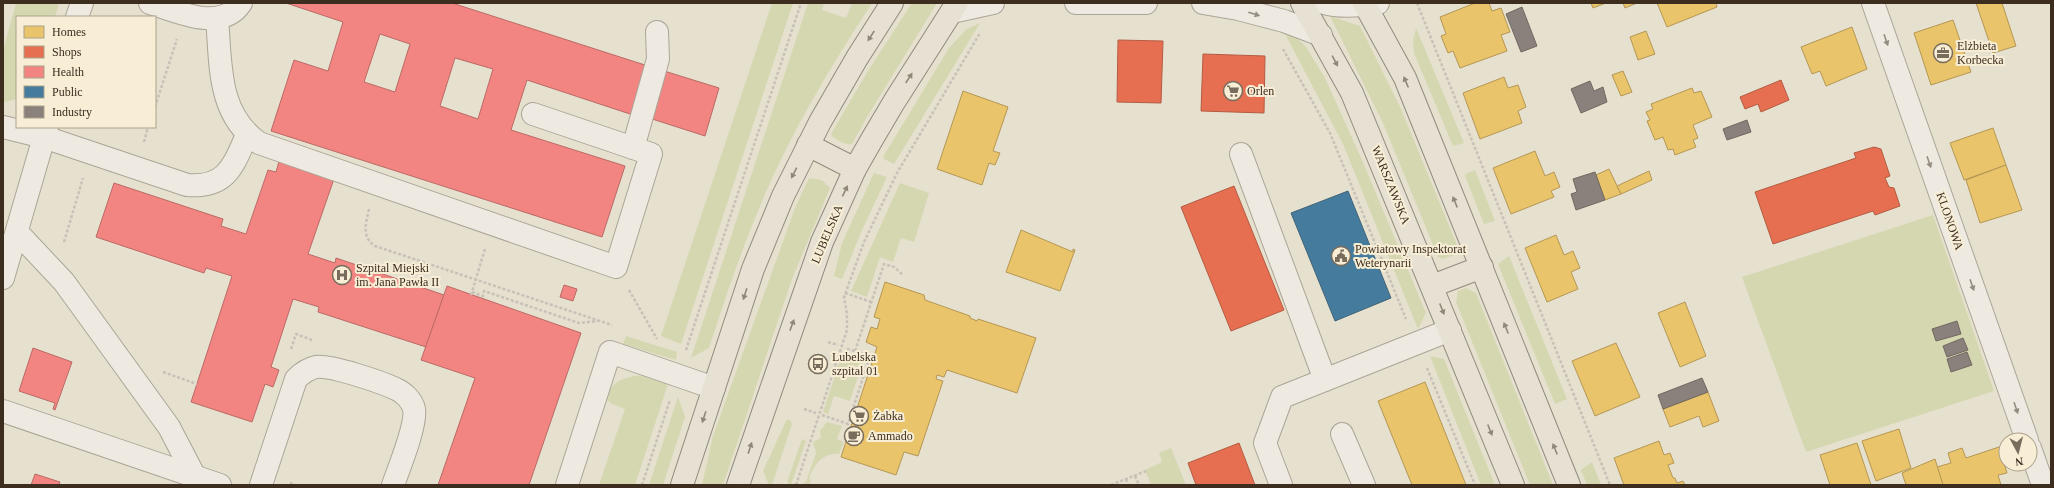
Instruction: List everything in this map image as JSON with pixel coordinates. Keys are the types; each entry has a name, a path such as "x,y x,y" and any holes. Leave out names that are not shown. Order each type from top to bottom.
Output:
{"main road":[{"path":"682,485 753,269 783,196 808,145 857,58 892,3"},
{"name":"WARSZAWSKA","path":"1302,3 1321,34 1352,93 1513,485"},
{"path":"1369,4 1404,78 1570,485"},
{"name":"LUBELSKA","path":"738,485 822,242 855,169 894,102 955,7"},
{"path":"808,145 855,169"},
{"path":"1432,286 1482,267"}],"street":[{"path":"77,16 82,3"},
{"path":"150,3 205,18 217,18 229,14 241,3"},
{"path":"955,7 993,3"},
{"path":"1076,3 1146,3"},
{"path":"1203,3 1238,9 1284,21 1321,34"},
{"path":"1324,3 1335,6 1369,4"},
{"name":"KLONOWA","path":"1873,3 2024,432"},
{"path":"217,18 224,90 229,109 236,122 247,135 270,148 616,267 651,154 533,114"},
{"path":"633,148 658,59 657,32"},
{"path":"3,127 45,132 90,153 187,184 199,186 212,183 223,178 227,174 231,169 247,135"},
{"path":"3,278 45,132"},
{"path":"1241,154 1325,380"},
{"path":"16,232 64,282 169,427 196,477"},
{"path":"1281,485 1265,444 1282,397 1450,330"},
{"path":"567,485 610,352 714,388"},
{"path":"263,480 296,379 305,371 316,367 329,367 396,389 407,396 414,408 413,424 393,485"},
{"path":"3,410 220,485"},
{"path":"1342,434 1364,485"},
{"path":"2038,471 2043,485"}],"path":[{"path":"642,485 801,3"},
{"path":"1417,3 1610,485"},
{"path":"156,104 186,14"},
{"path":"796,485 847,330 848,314 844,297 864,242 897,173 981,30"},
{"path":"1283,48 1330,133 1475,485"},
{"path":"61,249 90,153"},
{"path":"373,183 366,228 366,238 370,242 614,326"},
{"path":"855,351 884,264 894,267 903,275"},
{"path":"616,267 658,342 651,339"},
{"path":"476,278 471,293 483,296 484,291 579,323 600,321"},
{"path":"845,293 871,302"},
{"path":"828,342 838,346"},
{"path":"679,348 686,350"},
{"path":"822,415 848,424 870,356 845,348"},
{"path":"169,374 197,384"},
{"path":"804,409 816,413"},
{"path":"1110,485 1146,472"},
{"path":"1136,476 1139,485"},
{"path":"1126,479 1128,485"},
{"path":"263,480 296,485"}],"green space":[{"path":"16,3 59,3 55,16 16,16 16,99 4,102 3,51"},
{"path":"772,3 793,3 681,344 661,336"},
{"path":"808,3 824,3 822,10 846,18 852,3 872,3 825,78 782,157 744,245 709,348 691,358"},
{"path":"912,3 937,3 852,144 840,142 831,134 868,71"},
{"path":"1330,16 1360,26 1401,109 1459,250 1457,254 1443,259 1438,257 1383,123"},
{"path":"980,23 894,164 884,159 883,157 949,48 967,29"},
{"path":"1416,28 1464,143 1453,146 1414,53 1413,41"},
{"path":"1284,32 1298,39 1306,47 1325,78 1362,160 1426,313 1418,329 1343,144"},
{"path":"1475,170 1495,221 1484,224 1465,176 1466,174"},
{"path":"874,173 887,177 862,230 842,279 834,276 842,243"},
{"path":"809,178 822,180 830,188 792,279 723,485 702,485 713,436 795,208"},
{"path":"900,183 929,193 914,242 901,238 893,262 880,257 867,297 851,291"},
{"path":"1933,215 1994,391 1806,452 1742,277"},
{"path":"1509,256 1567,399 1555,404 1498,264"},
{"path":"1466,288 1476,293 1553,485 1530,485 1456,302 1458,291"},
{"path":"626,336 677,352 676,360 623,344"},
{"path":"1430,356 1444,359 1495,485 1481,485"},
{"path":"841,357 862,364 850,401 834,396 828,414 823,412"},
{"path":"643,375 668,384 635,485 599,485 625,409 612,404 607,400 608,393 619,381 630,377"},
{"path":"678,397 685,417 663,485 649,485"},
{"path":"787,419 791,421 792,424 772,485 769,485 763,471"},
{"path":"827,422 842,426 837,439 844,442 839,454 828,455 816,464 809,479 811,480 809,485 801,485 806,482 816,453 813,442 821,438 820,431"},
{"path":"802,439 806,441 791,485 787,482"},
{"path":"1171,448 1186,485 1151,485 1145,470 1162,462 1159,453"},
{"path":"1592,462 1601,485 1587,485 1581,470"}],"building: Homes":[{"path":"1475,3 1489,3 1492,11 1501,8 1510,32 1501,35 1507,51 1460,68 1453,51 1448,53 1441,36 1446,34 1440,17"},
{"path":"1591,3 1606,3 1593,8"},
{"path":"1623,3 1637,3 1625,8"},
{"path":"1657,3 1716,3 1717,7 1667,27"},
{"path":"1976,3 2002,3 2016,46 1993,53"},
{"path":"1953,20 1971,72 1931,85 1914,33"},
{"path":"1852,27 1867,69 1826,86 1820,71 1812,74 1801,47"},
{"path":"1646,31 1655,54 1638,60 1630,37"},
{"path":"1623,71 1632,92 1621,96 1612,75"},
{"path":"1504,77 1508,88 1518,85 1526,107 1518,111 1522,123 1480,139 1463,93"},
{"path":"1692,88 1694,93 1701,91 1712,117 1693,125 1698,138 1693,140 1696,147 1675,155 1673,149 1668,150 1663,137 1655,140 1647,121 1650,120 1646,112 1653,109 1651,104"},
{"path":"963,91 1008,107 993,151 1000,153 995,165 989,163 982,185 937,169"},
{"path":"1993,128 2006,165 1964,180 1950,143"},
{"path":"1535,151 1545,176 1554,172 1560,187 1551,191 1554,197 1511,214 1493,168"},
{"path":"2006,165 2022,210 1980,223 1966,180"},
{"path":"1609,169 1621,194 1605,200 1596,175"},
{"path":"1649,171 1652,180 1621,194 1617,186"},
{"path":"1021,230 1073,252 1073,249 1075,250 1060,291 1006,272"},
{"path":"1556,235 1564,255 1573,251 1580,268 1571,272 1578,289 1547,302 1525,248"},
{"path":"885,282 924,295 925,300 970,316 970,318 977,321 978,319 1036,338 1017,393 947,370 944,377 937,375 936,379 943,381 918,456 904,452 896,475 841,457 877,347 866,342 871,327 877,329 880,319 874,317"},
{"path":"1685,302 1706,356 1680,367 1658,313"},
{"path":"1616,343 1640,397 1595,416 1572,361"},
{"path":"1425,382 1466,485 1412,485 1378,401"},
{"path":"1708,392 1719,421 1703,427 1699,416 1670,427 1663,409"},
{"path":"1899,429 1911,468 1876,481 1862,441"},
{"path":"1659,441 1664,455 1670,453 1674,463 1668,465 1673,478 1675,478 1677,483 1683,481 1685,485 1624,485 1614,458"},
{"path":"1857,443 1871,485 1830,485 1820,455"},
{"path":"1998,447 1998,472 2007,473 1998,475 2001,485 1943,485 1937,467 1951,463 1948,453 1962,448 1966,458"},
{"path":"1935,459 1943,485 1906,485 1902,473"}],"building: Shops":[{"path":"1118,40 1163,41 1161,103 1117,102"},
{"name":"Orlen","path":"1203,54 1265,56 1264,113 1201,111"},
{"path":"1781,80 1789,100 1761,112 1758,104 1745,109 1740,97"},
{"path":"1874,147 1881,149 1890,176 1885,178 1889,187 1894,188 1900,206 1875,215 1873,211 1773,244 1755,192 1856,158 1854,153"},
{"path":"1234,186 1284,310 1231,331 1181,207"},
{"path":"1239,443 1255,485 1196,485 1188,463"}],"building: Health":[{"path":"286,3 452,3 648,66 633,115 527,80 511,130 625,166 602,237 271,131 294,60 328,71 343,22","holes":["380,34 410,44 395,92 364,82","455,58 493,69 478,119 440,106"]},
{"path":"661,70 719,88 705,136 646,117"},
{"path":"280,158 335,176 308,254 335,263 336,258 444,295 426,347 318,312 319,307 293,299 271,367 279,370 273,387 265,384 252,422 191,402 232,276 206,268 204,273 96,237 114,183 223,219 221,226 246,234 268,170 276,172"},
{"path":"564,285 577,289 573,301 560,297"},
{"path":"447,286 581,333 529,485 438,485 475,378 421,360"},
{"path":"33,348 72,362 55,410 53,409 55,403 19,391"},
{"path":"35,474 60,482 59,485 31,485"}],"building: Public":[{"name":"Powiatowy Inspektorat Weterynarii","path":"1348,191 1391,298 1335,321 1291,213"}],"building: Industry":[{"path":"1522,7 1537,46 1521,52 1506,14"},
{"path":"1590,81 1594,91 1603,87 1607,102 1581,113 1571,89"},
{"path":"1747,120 1751,132 1727,140 1723,129"},
{"path":"1595,172 1605,200 1576,210 1571,194 1577,192 1573,179"},
{"path":"1957,321 1961,334 1936,341 1932,329"},
{"path":"1963,338 1968,350 1947,357 1943,346"},
{"path":"1967,352 1972,365 1951,372 1947,359"},
{"path":"1702,378 1708,392 1663,409 1658,395"}],"place":[{"name":"Elżbieta Korbecka","path":"1943,53"},
{"name":"Orlen","path":"1233,91"},
{"name":"Powiatowy Inspektorat Weterynarii","path":"1341,256"},
{"name":"Szpital Miejski im. Jana Pawła II","path":"342,275"},
{"name":"Lubelska szpital 01","path":"818,364"},
{"name":"Żabka","path":"859,416"},
{"name":"Ammado","path":"854,436"}]}
